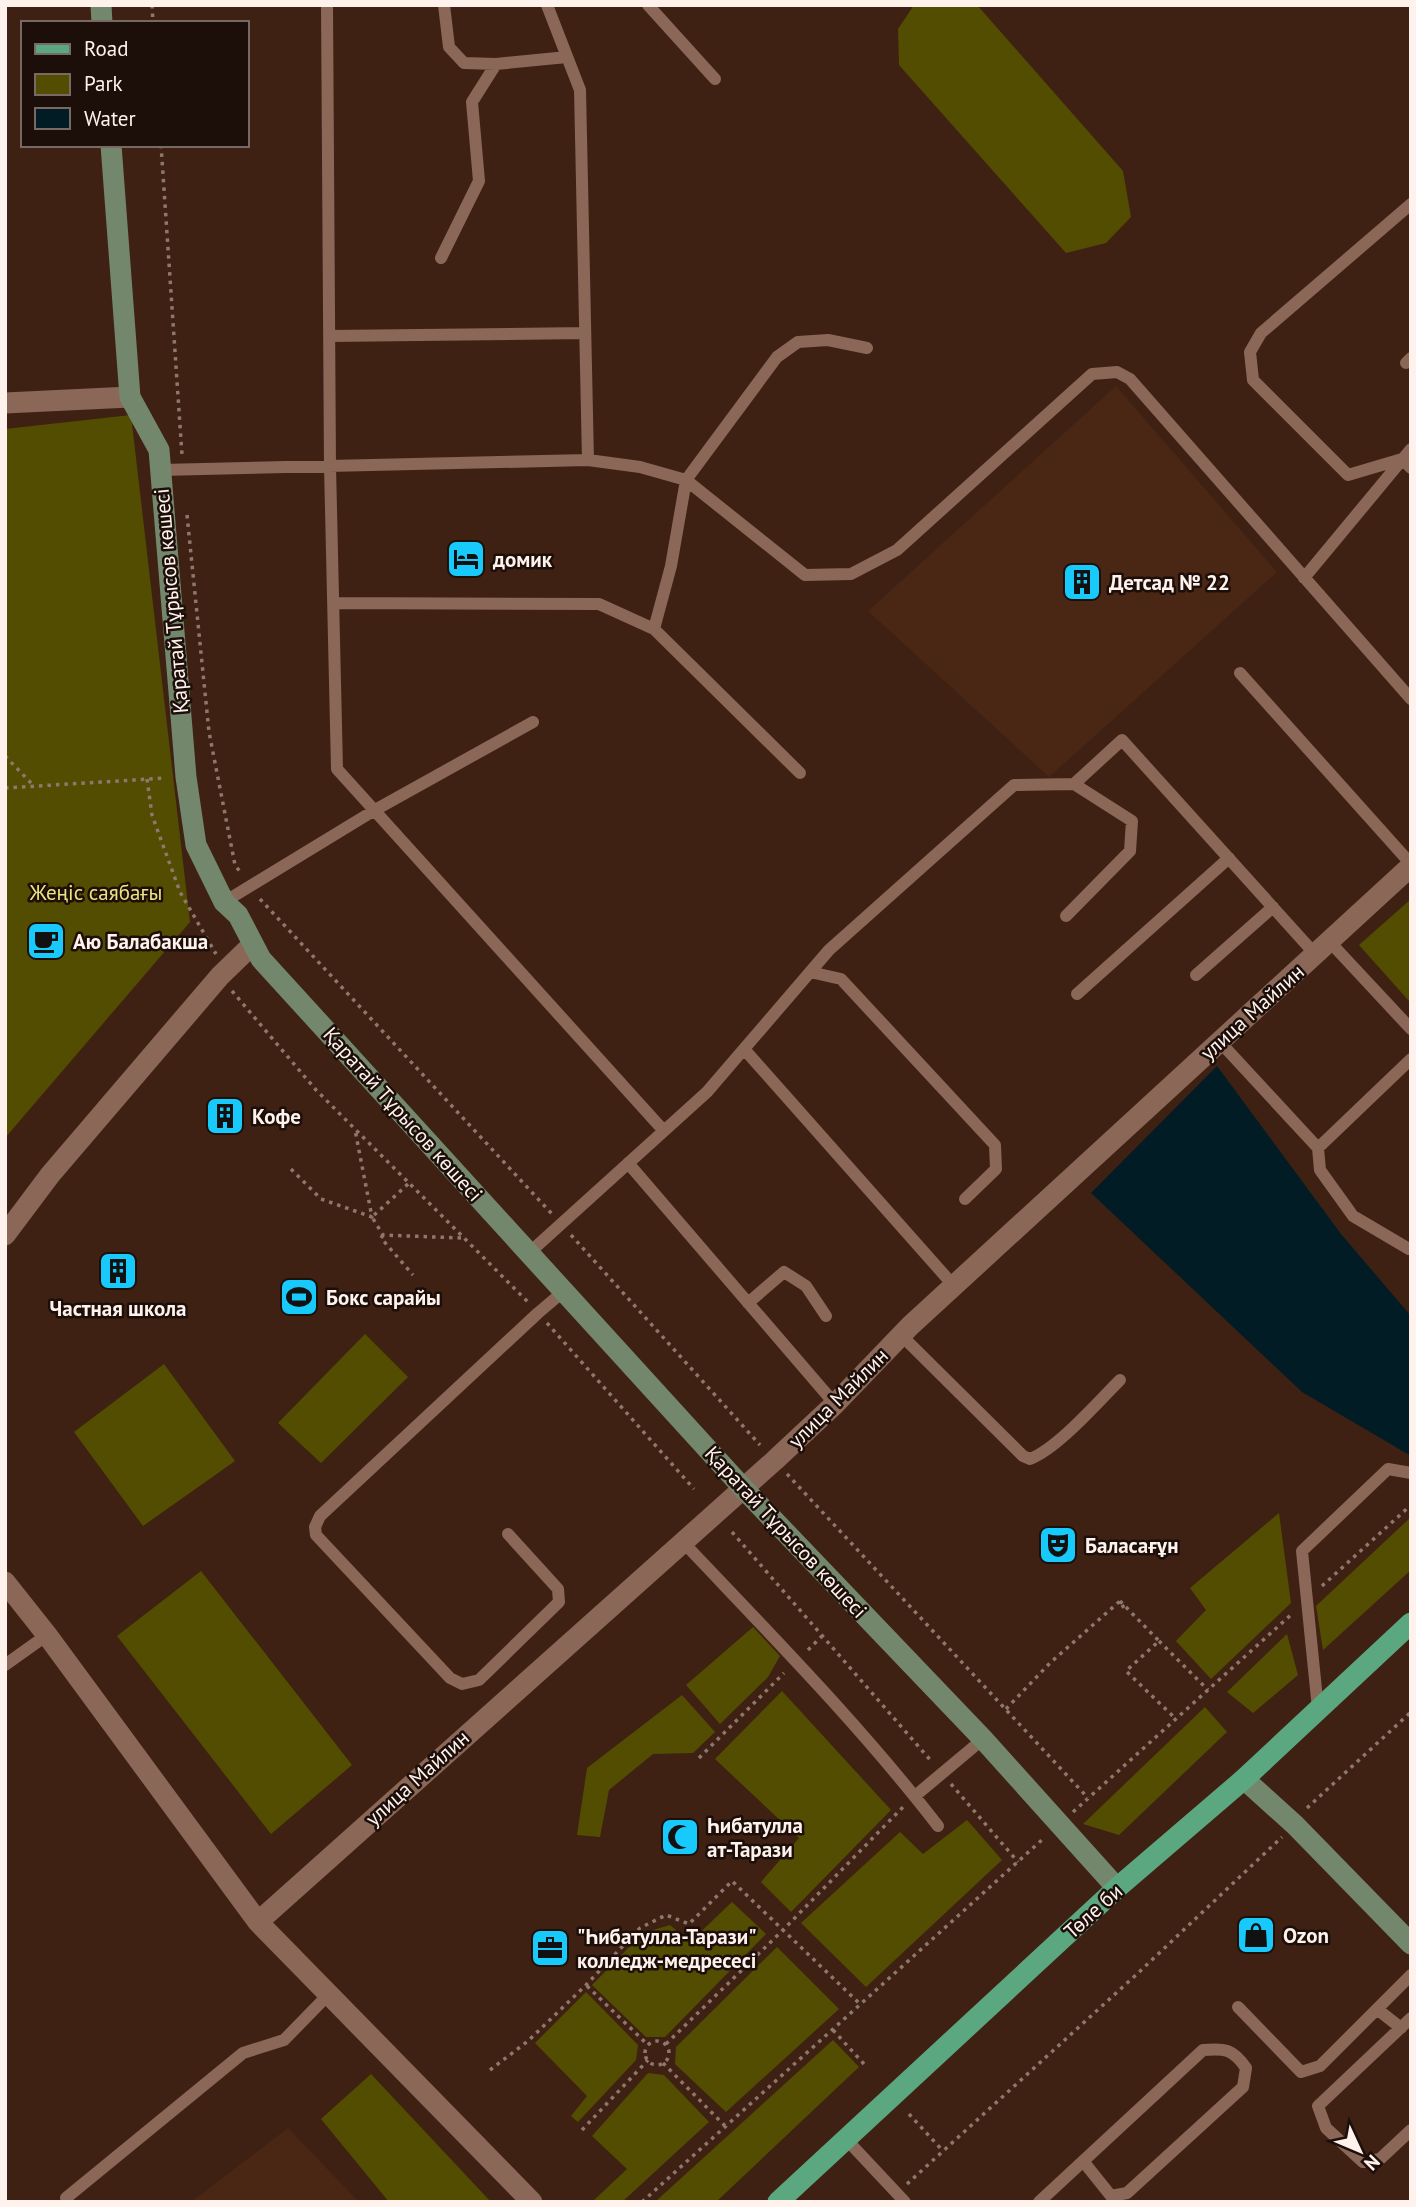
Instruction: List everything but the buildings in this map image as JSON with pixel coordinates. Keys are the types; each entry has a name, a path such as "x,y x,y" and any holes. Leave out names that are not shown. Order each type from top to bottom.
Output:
{"main road":[{"name":"Қаратай Тұрысов көшесі","path":"111,147 130,397 159,450 186,777 196,845 224,902 238,915 261,959 743,1488 982,1739 1117,1888"},
{"name":"Төле би","path":"778,2202 1117,1888 1244,1779 1411,1623"},
{"path":"1244,1779 1295,1825 1411,1944"}],"street":[{"path":"5,403 130,397"},
{"name":"улица Майлин","path":"258,1922 774,1461 835,1404 901,1335 1411,865"},
{"path":"5,1235 50,1175 220,976 252,945"},
{"path":"5,1581 47,1634 258,1922 532,2202"}],"lane":[{"path":"327,5 330,466 337,769 664,1130"},
{"path":"444,5 449,47 464,63 496,64 567,57"},
{"path":"547,5 580,90 588,460"},
{"path":"648,5 715,79"},
{"path":"441,258 479,181 472,102 496,64"},
{"path":"1408,458 1348,475 1252,380 1250,352 1261,333 1411,204"},
{"path":"329,336 585,333"},
{"path":"654,629 671,566 686,480 777,357 799,342 828,340 867,348"},
{"path":"161,471 588,460 640,467 686,480 805,575 851,574 897,550 1092,374 1118,372 1130,379 1411,699"},
{"path":"1304,578 1408,458"},
{"path":"333,603 599,604 654,629 800,773"},
{"path":"1240,673 1411,865"},
{"path":"224,902 375,810 533,722"},
{"path":"1074,783 1122,740 1273,907 1411,1029"},
{"path":"529,1253 707,1092 829,950 1014,785 1074,783 1132,821 1130,851 1066,916"},
{"path":"1077,994 1229,858"},
{"path":"1196,975 1273,907"},
{"path":"810,972 841,979 995,1145 996,1169 965,1199"},
{"path":"1220,1042 1318,1148 1320,1170 1353,1216 1411,1248"},
{"path":"744,1049 954,1286"},
{"path":"1318,1148 1411,1059"},
{"path":"628,1163 835,1404"},
{"path":"748,1303 784,1272 806,1286 826,1316"},
{"path":"508,1534 558,1589 559,1602 479,1680 462,1684 450,1678 316,1535 315,1527 320,1516 564,1291"},
{"path":"901,1335 1023,1456 1030,1459 1041,1455 1055,1443 1120,1380"},
{"path":"1318,1709 1302,1551 1388,1469 1411,1474"},
{"path":"683,1542 796,1661 915,1796 938,1826"},
{"path":"5,1665 47,1634"},
{"path":"915,1796 982,1739"},
{"path":"1238,2007 1301,2072 1320,2066 1411,1975"},
{"path":"66,2198 243,2053 284,2040 328,1995"},
{"path":"1377,2009 1401,2028"},
{"path":"1411,2018 1318,2106 1325,2128 1363,2162 1380,2159 1411,2130"},
{"path":"1039,2202 1083,2161 1203,2050 1221,2048 1237,2056 1246,2068 1243,2087 1127,2193 1111,2196 1083,2161"},
{"path":"846,2139 901,2197"}],"path":[{"path":"161,147 184,470"},
{"path":"186,508 209,732 235,865 243,875"},
{"path":"5,756 33,786"},
{"path":"5,788 186,777"},
{"path":"147,779 152,815 170,866 180,892 220,963 220,976 316,1090 538,1313 694,1489"},
{"path":"257,897 559,1221"},
{"path":"355,1128 372,1217 383,1235 381,1238 413,1275"},
{"path":"291,1169 321,1199 372,1217"},
{"path":"372,1217 408,1184"},
{"path":"568,1231 774,1461 1088,1798"},
{"path":"383,1235 462,1238"},
{"path":"642,2202 1411,1504"},
{"path":"732,1532 1018,1862"},
{"path":"1006,1709 1050,1663 1121,1601"},
{"path":"1121,1601 1124,1608"},
{"path":"1121,1601 1209,1690"},
{"path":"1159,1641 1126,1671 1175,1719"},
{"path":"699,1758 772,1684"},
{"path":"901,2197 944,2151 1137,1974 1295,1825 1306,1809 1411,1712"},
{"path":"666,2044 915,1796"},
{"path":"490,2070 528,2041 640,1928 666,1915 689,1924 732,1881 861,2005"},
{"path":"586,1985 648,2045"},
{"path":"833,2030 864,2064"},
{"path":"655,2040 666,2044 669,2054 663,2063 655,2064 648,2060 645,2052 648,2045 655,2040"},
{"path":"582,2130 648,2060"},
{"path":"663,2063 726,2127"},
{"path":"908,2114 944,2151"}],"shaded area":[{"path":"1116,386 1277,572 1049,777 868,611"},
{"path":"288,2128 359,2202 191,2202"}],"green space":[{"path":"914,5 977,5 1123,171 1131,217 1106,243 1066,253 899,65 898,29"},
{"name":"Жеңіс саябағы","path":"131,415 190,922 5,1138 5,429"},
{"path":"1411,899 1411,1000 1409,1001 1359,945"},
{"path":"365,1334 408,1377 321,1463 278,1423"},
{"path":"164,1364 235,1461 143,1526 74,1432"},
{"path":"1279,1513 1291,1603 1211,1679 1176,1641 1206,1610 1190,1588"},
{"path":"1411,1517 1411,1570 1323,1650 1316,1606"},
{"path":"201,1571 352,1765 271,1834 117,1636"},
{"path":"753,1627 780,1656 768,1677 720,1724 686,1685"},
{"path":"1287,1634 1298,1675 1253,1713 1227,1692"},
{"path":"782,1691 891,1810 791,1912 761,1882 799,1838 715,1759"},
{"path":"682,1695 715,1732 693,1753 653,1754 609,1790 600,1837 577,1835 587,1768"},
{"path":"1205,1707 1227,1732 1119,1835 1083,1824"},
{"path":"967,1820 1002,1860 866,1987 801,1923 900,1832 923,1854"},
{"path":"732,1902 766,1934 665,2037 646,2037 592,1985 643,1933 670,1925 690,1942"},
{"path":"777,1947 839,2009 726,2112 675,2064 676,2047"},
{"path":"586,1992 638,2045 636,2060 578,2122 571,2116 587,2096 535,2043"},
{"path":"833,2040 859,2067 716,2202 655,2202"},
{"path":"648,2073 664,2075 709,2122 622,2202 592,2202 627,2169 592,2136"},
{"path":"371,2074 491,2202 389,2202 321,2119"}],"water":[{"path":"1217,1066 1341,1234 1411,1316 1411,1456 1302,1392 1091,1193"}],"place":[{"name":"домик","path":"466,559"},
{"name":"Детсад № 22","path":"1082,582"},
{"name":"Аю Балабакша","path":"46,941"},
{"name":"Кофе","path":"225,1116"},
{"name":"Частная школа","path":"118,1271"},
{"name":"Бокс сарайы","path":"299,1297"},
{"name":"Баласағұн","path":"1058,1545"},
{"name":"Һибатулла ат-Тарази","path":"680,1837"},
{"name":"Ozon","path":"1256,1935"},
{"name":"\"Һибатулла-Тарази\" колледж-медресесі","path":"550,1948"}]}
